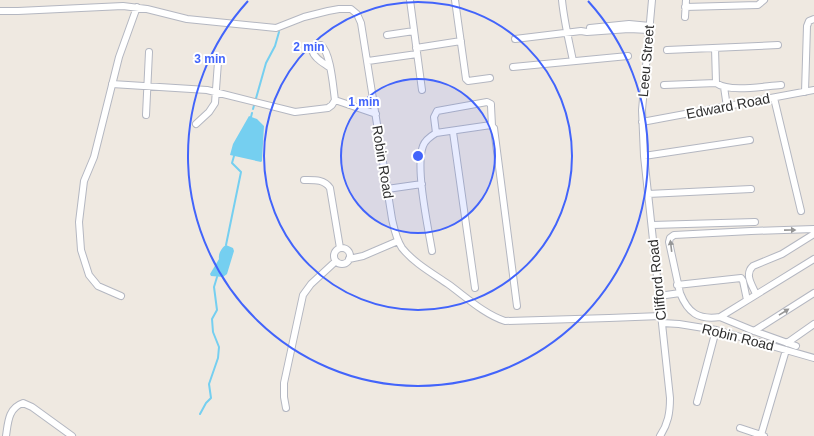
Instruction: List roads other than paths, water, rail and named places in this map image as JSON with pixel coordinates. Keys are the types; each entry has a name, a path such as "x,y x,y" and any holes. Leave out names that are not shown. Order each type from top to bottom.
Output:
{"street":[{"path":"410,0 422,90"},
{"path":"455,0 467,80 490,78"},
{"path":"562,0 564,21 568,33 572,61"},
{"name":"Leeu Street","path":"642,122 652,0"},
{"path":"685,17 686,0"},
{"path":"685,7 758,5 764,0"},
{"name":"Robin Road","path":"0,11 106,6 137,7 187,19 276,28 304,17 348,8 357,14 362,23 392,218 398,241 406,252 477,305 496,317 506,320 601,319 661,316"},
{"path":"121,296 98,286 92,279 84,261 80,236 82,188 94,158 119,56 137,7"},
{"path":"805,92 807,23 814,19"},
{"path":"515,39 629,24 650,28"},
{"path":"387,35 414,31"},
{"path":"368,61 461,41"},
{"path":"666,50 778,46"},
{"path":"715,48 716,83"},
{"path":"146,115 148,52"},
{"path":"514,67 628,56"},
{"path":"196,124 209,112 215,103 218,62 220,58"},
{"path":"806,62 814,60"},
{"path":"112,84 207,90 261,103 290,112 298,112 328,108 332,106 335,100 329,66"},
{"path":"664,85 716,83 724,87 744,88 781,85"},
{"path":"724,87 727,107"},
{"name":"Edward Road","path":"642,122 814,90"},
{"path":"774,98 801,211"},
{"path":"335,100 376,114"},
{"path":"436,133 434,117 437,111 487,102 491,104 492,126 506,212 517,306"},
{"name":"Clifford Road","path":"642,122 644,156 670,409 666,426 660,436"},
{"path":"432,251 420,165 423,145 429,137 436,133 492,126"},
{"path":"453,132 475,288"},
{"path":"644,156 750,140"},
{"path":"304,180 321,181 330,188 340,248"},
{"path":"387,189 422,184"},
{"path":"648,194 751,188"},
{"path":"652,225 755,222"},
{"path":"814,229 674,235 670,238 669,242 680,293 686,306 691,312 709,318 720,317 814,259"},
{"path":"756,294 748,275 750,268 782,254 814,234"},
{"path":"336,261 344,263 349,259 366,255 398,241"},
{"path":"340,248 348,250 349,259"},
{"path":"336,261 335,253 340,248"},
{"path":"286,408 283,390 284,383 303,295 311,284 336,261"},
{"path":"678,285 741,278 747,300"},
{"path":"659,296 680,293"},
{"path":"754,331 814,293"},
{"path":"720,317 796,346"},
{"name":"Robin Road","path":"662,323 716,330 814,358"},
{"path":"787,343 814,324"},
{"path":"697,402 716,330"},
{"path":"740,428 763,435 786,350"},
{"path":"6,436 11,412 23,403 32,407 72,436"}],"water":[{"path":"249,116 257,119 264,126 261,162 230,155 233,144"},
{"path":"226,245 233,248 234,251 227,274 223,277 211,276 210,274 219,259 219,255 223,247"}],"waterway":[{"path":"253,109 266,63 275,46 279,32"},
{"path":"251,117 252,113"},
{"path":"226,245 241,172 232,163 234,156"},
{"path":"200,414 206,403 211,398 209,384 218,358 219,347 213,332 212,319 217,310 214,287 217,277"}]}
